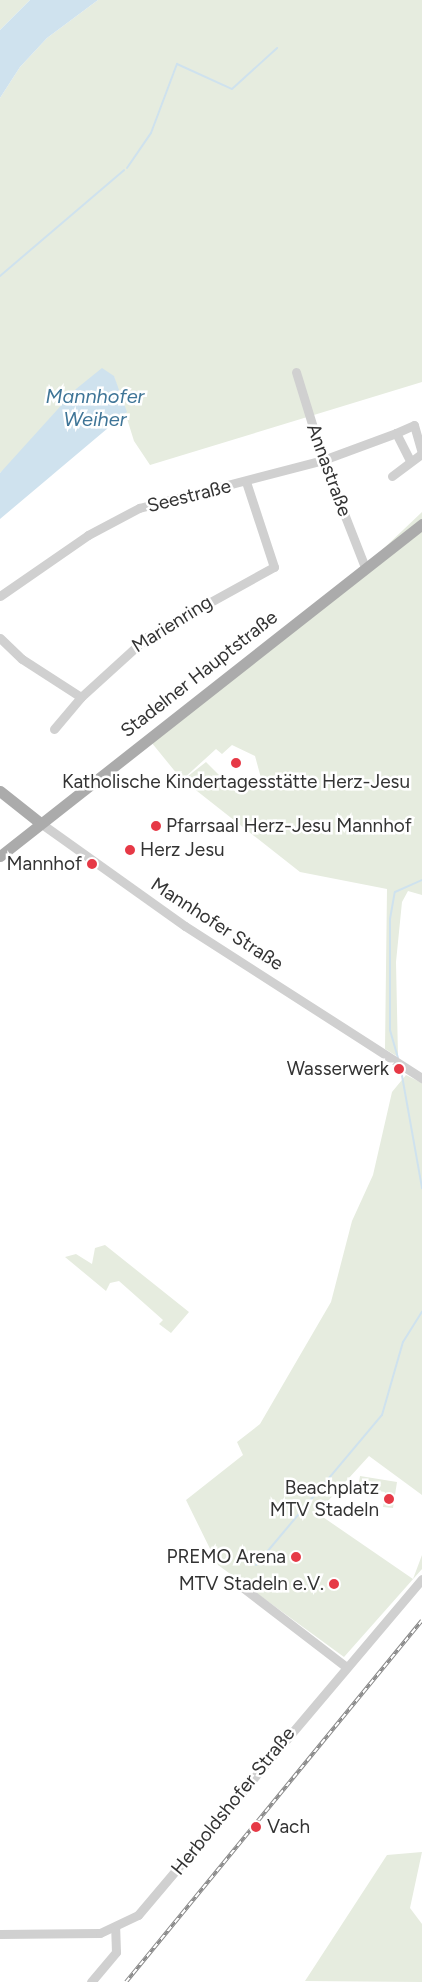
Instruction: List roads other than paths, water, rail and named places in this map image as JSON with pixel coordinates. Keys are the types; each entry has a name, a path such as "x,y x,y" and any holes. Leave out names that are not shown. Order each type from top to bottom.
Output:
{"main road":[{"name":"Stadelner Hauptstraße","path":"0,856 39,822 422,524"},
{"name":"Mannhofer Straße","path":"0,791 39,822"}],"street":[{"name":"Annastraße","path":"296,372 323,460 365,567"},
{"name":"Seestraße","path":"0,596 116,518 161,501 246,482 323,460 418,424 422,453 409,459 392,476"},
{"path":"396,433 409,459"},
{"name":"Marienring","path":"54,729 81,697 147,637 274,567 246,482"},
{"path":"0,638 22,658 81,697"},
{"name":"Mannhofer Straße","path":"39,822 185,926 422,1078"},
{"name":"Herboldshofer Straße","path":"115,1929 149,1905 345,1666 422,1579"},
{"path":"233,1580 345,1666"},
{"path":"0,1934 115,1929 116,1952 91,1982"}],"water":[{"path":"30,0 98,0 47,38 20,67 0,98 0,30"},
{"name":"Mannhofer Weiher","path":"102,368 114,376 127,412 0,519 0,473 76,389"}],"waterway":[{"path":"127,168 151,133 177,64 232,89 277,48"},
{"path":"0,276 124,170"},
{"path":"398,1058 390,1030 390,919 395,892 422,880"},
{"path":"401,1070 422,1188"},
{"path":"256,1565 382,1415 403,1342 422,1312"}],"railway":[{"path":"126,1982 422,1621"}],"place":[{"name":"Katholische Kindertagesstätte Herz-Jesu","path":"236,763"},
{"name":"Pfarrsaal Herz-Jesu Mannhof","path":"156,826"},
{"name":"Herz Jesu","path":"130,850"},
{"name":"Mannhof","path":"92,864"},
{"name":"Wasserwerk","path":"399,1069"},
{"name":"Beachplatz MTV Stadeln","path":"389,1499"},
{"name":"PREMO Arena","path":"296,1557"},
{"name":"MTV Stadeln e.V.","path":"334,1584"},
{"name":"Vach","path":"256,1827"}]}
